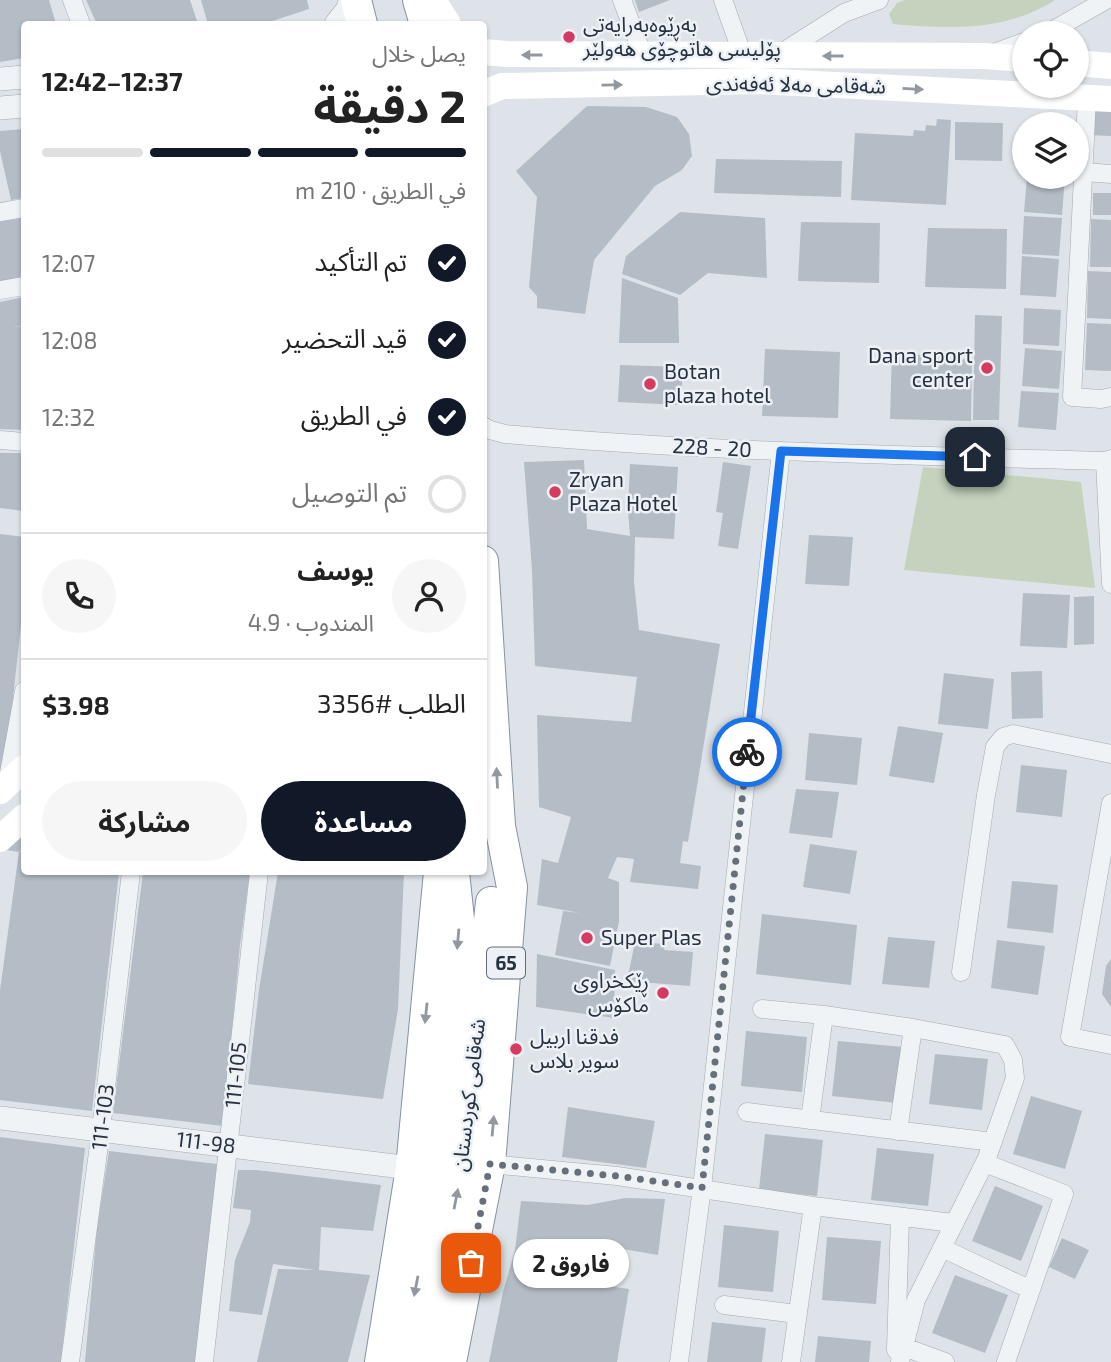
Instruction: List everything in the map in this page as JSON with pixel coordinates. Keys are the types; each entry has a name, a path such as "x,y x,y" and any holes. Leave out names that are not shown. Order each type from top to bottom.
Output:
{"highway":[{"path":"356,0 361,21"},
{"path":"418,0 424,21"},
{"name":"شەقامی کوردستان","path":"451,1362 490,1164 512,887 499,826 487,627"},
{"name":"شەقامی کوردستان","path":"424,1362 463,1161 499,826"},
{"path":"380,1362 411,1168 439,875"},
{"name":"شەقامی کوردستان","path":"402,1362 439,1163 459,919 454,875"}],"main road":[{"path":"433,0 446,21"},
{"name":"شەقامی مەلا ئەفەندی","path":"487,52 1012,58"},
{"path":"697,83 698,55"},
{"path":"1089,64 1111,66"},
{"name":"شەقامی مەلا ئەفەندی","path":"487,92 502,86 759,81 1099,98"},
{"path":"0,839 21,820"}],"street":[{"path":"72,0 79,21"},
{"path":"338,21 351,0"},
{"path":"622,0 643,55"},
{"path":"723,0 743,56"},
{"path":"777,56 842,7 879,0"},
{"path":"1069,21 1106,0"},
{"path":"984,57 1012,46"},
{"path":"0,79 21,77"},
{"path":"1089,147 1099,98"},
{"path":"0,108 21,106"},
{"path":"1089,172 1111,174"},
{"path":"1083,189 1072,397 1111,397"},
{"path":"0,211 21,208"},
{"path":"0,290 21,286"},
{"name":"228 - 20","path":"487,427 505,434 606,443 1108,460"},
{"path":"0,440 21,442"},
{"path":"679,1362 702,1188 781,451"},
{"path":"1108,460 1111,584"},
{"path":"10,781 21,710"},
{"path":"961,972 995,747 1003,737 1013,734 1111,754"},
{"path":"1111,803 1105,876 1070,1037 1111,1045"},
{"name":"111-103","path":"70,1362 102,1130 131,875"},
{"name":"111-105","path":"204,1362 259,875"},
{"path":"762,1009 914,1028 1005,1045 1013,1059 1015,1078 993,1142 916,1300 900,1357"},
{"path":"810,1120 824,1015"},
{"path":"898,1131 914,1028"},
{"path":"747,1112 993,1142"},
{"name":"111-98","path":"0,1118 411,1168"},
{"path":"985,1163 1064,1194 1006,1362"},
{"path":"490,1164 617,1176 813,1206 953,1223"},
{"path":"791,1362 813,1206"},
{"path":"900,1217 900,1357"},
{"path":"942,1248 1031,1290"},
{"path":"724,1305 797,1314"},
{"path":"900,1357 945,1362"}],"green space":[{"path":"905,0 1055,0 1017,18 997,23 935,27 893,24 889,14 897,3"},
{"path":"923,467 1081,482 1095,588 904,570"}],"building":[{"path":"0,0 49,0 55,21 21,21 21,58 0,62"},
{"path":"86,0 190,0 197,21 96,21"},
{"path":"201,0 307,0 309,9 272,21 207,21"},
{"path":"635,0 670,0 639,12"},
{"path":"587,106 646,107 677,117 689,134 692,156 682,170 655,186 594,260 585,314 537,308 537,296 529,287 537,197 516,171"},
{"path":"1091,107 1111,108 1111,136 1089,135"},
{"path":"937,119 951,120 946,205 851,200 855,133 913,136 914,130 925,131 926,125 936,126"},
{"path":"955,122 1003,123 1002,161 955,160"},
{"path":"21,129 21,198 11,200 0,151 0,131"},
{"path":"716,159 842,161 841,197 714,193"},
{"path":"1026,189 1064,189 1062,215 1024,212"},
{"path":"1093,193 1111,193 1111,215 1093,215"},
{"path":"680,212 765,218 767,278 708,273 680,295 622,274 626,256"},
{"path":"21,214 21,282 0,285 0,217"},
{"path":"1024,216 1062,218 1059,256 1022,254"},
{"path":"1091,219 1111,220 1111,267 1090,267"},
{"path":"801,222 880,223 879,283 798,281"},
{"path":"928,228 1007,229 1006,289 925,287"},
{"path":"1022,256 1059,259 1056,297 1020,295"},
{"path":"1088,271 1111,272 1111,319 1087,318"},
{"path":"622,278 678,298 679,343 619,343"},
{"path":"21,298 21,326 13,327 21,326 21,430 0,429 0,302"},
{"path":"1024,308 1061,310 1059,346 1023,344"},
{"name":"Dana sport center","path":"975,315 1002,316 999,420 973,420"},
{"path":"1087,323 1111,324 1111,371 1085,370"},
{"path":"1025,348 1062,351 1059,389 1022,386"},
{"path":"765,349 840,352 838,418 762,416"},
{"path":"892,352 972,360 971,421 890,419"},
{"name":"Botan plaza hotel","path":"620,365 683,367 681,405 618,402"},
{"path":"1021,391 1059,393 1056,430 1018,427"},
{"path":"0,453 21,453 21,511 0,508"},
{"path":"584,460 587,529 630,536 630,464 678,467 674,539 635,537 634,582 639,630 720,644 688,842 683,841 680,863 701,866 698,889 630,882 634,859 617,857 608,878 619,882 619,921 610,966 555,955 563,911 580,913 537,905 542,859 558,863 571,817 539,807 537,715 631,722 637,677 535,666 532,570 524,462"},
{"path":"723,462 751,466 738,549 718,546 723,513 716,512"},
{"path":"0,534 21,537 21,624 8,744 0,773"},
{"path":"809,535 853,537 849,586 805,584"},
{"path":"1023,593 1070,595 1067,648 1020,646"},
{"path":"1094,596 1094,644 1074,645 1074,597"},
{"path":"1042,671 1043,718 1012,719 1011,672"},
{"path":"944,673 994,679 988,729 938,724"},
{"path":"898,726 943,733 934,783 889,776"},
{"path":"809,733 862,738 857,785 805,780"},
{"path":"1021,765 1067,770 1062,817 1016,812"},
{"path":"796,789 839,792 832,838 789,833"},
{"path":"21,832 19,852 0,849"},
{"path":"810,844 857,851 850,894 803,887"},
{"path":"19,852 21,875 119,875 92,1111 0,1100 0,990"},
{"path":"143,875 250,875 240,945 223,1126 113,1113"},
{"path":"278,875 404,875 398,1009 383,1099 248,1084 259,990"},
{"path":"1012,881 1058,885 1053,933 1007,928"},
{"path":"762,914 857,925 851,985 756,974"},
{"path":"888,937 935,941 929,988 882,984"},
{"path":"997,940 1045,946 1038,995 991,988"},
{"path":"635,942 665,944 664,950 693,952 690,986 627,981"},
{"path":"537,954 615,970 614,1018 536,1007"},
{"path":"1111,959 1111,1007 1102,994 1106,966"},
{"path":"746,1031 807,1037 802,1092 741,1086"},
{"path":"838,1041 903,1047 897,1103 832,1096"},
{"path":"935,1054 988,1059 982,1110 929,1104"},
{"path":"1031,1096 1082,1111 1065,1169 1013,1154"},
{"path":"568,1107 655,1121 646,1168 562,1157"},
{"path":"765,1134 823,1140 817,1196 759,1190"},
{"path":"0,1137 85,1148 61,1362 0,1362"},
{"path":"877,1148 934,1154 928,1206 871,1200"},
{"path":"109,1151 217,1164 197,1362 85,1362 97,1228"},
{"path":"238,1170 381,1185 373,1231 321,1227 319,1270 370,1275 348,1362 257,1362 278,1269 315,1270 273,1264 262,1315 229,1311 235,1260 250,1222 251,1210 233,1208"},
{"path":"995,1186 1043,1206 1021,1261 972,1241"},
{"path":"625,1198 665,1199 658,1255 582,1242 572,1281 629,1289 617,1362 489,1362 503,1292 515,1250 521,1201 588,1205"},
{"path":"724,1225 779,1231 773,1292 718,1287"},
{"path":"827,1237 881,1241 876,1304 822,1300"},
{"path":"1062,1238 1089,1250 1075,1279 1049,1267"},
{"path":"955,1275 1008,1295 985,1353 932,1333"},
{"path":"712,1322 766,1328 762,1362 707,1362"},
{"path":"818,1336 871,1341 869,1362 815,1362"}],"way so far":[{"path":"471,1263 490,1164 617,1176 702,1188 747,752"}],"place":[{"name":"بەڕێوەبەرایەتی پۆلیسی هاتوچۆی هەولێر","path":"569,37"},
{"name":"Dana sport center","path":"987,368"},
{"name":"Botan plaza hotel","path":"650,384"},
{"name":"Zryan Plaza Hotel","path":"555,492"},
{"name":"Super Plas","path":"587,938"},
{"name":"ڕێکخراوی ماکۆس","path":"663,993"},
{"name":"فدقنا اربيل سوير بلاس","path":"516,1049"},
{"name":"فاروق 2","path":"471,1263"}],"route":[{"path":"747,752 781,451 975,457"}]}
